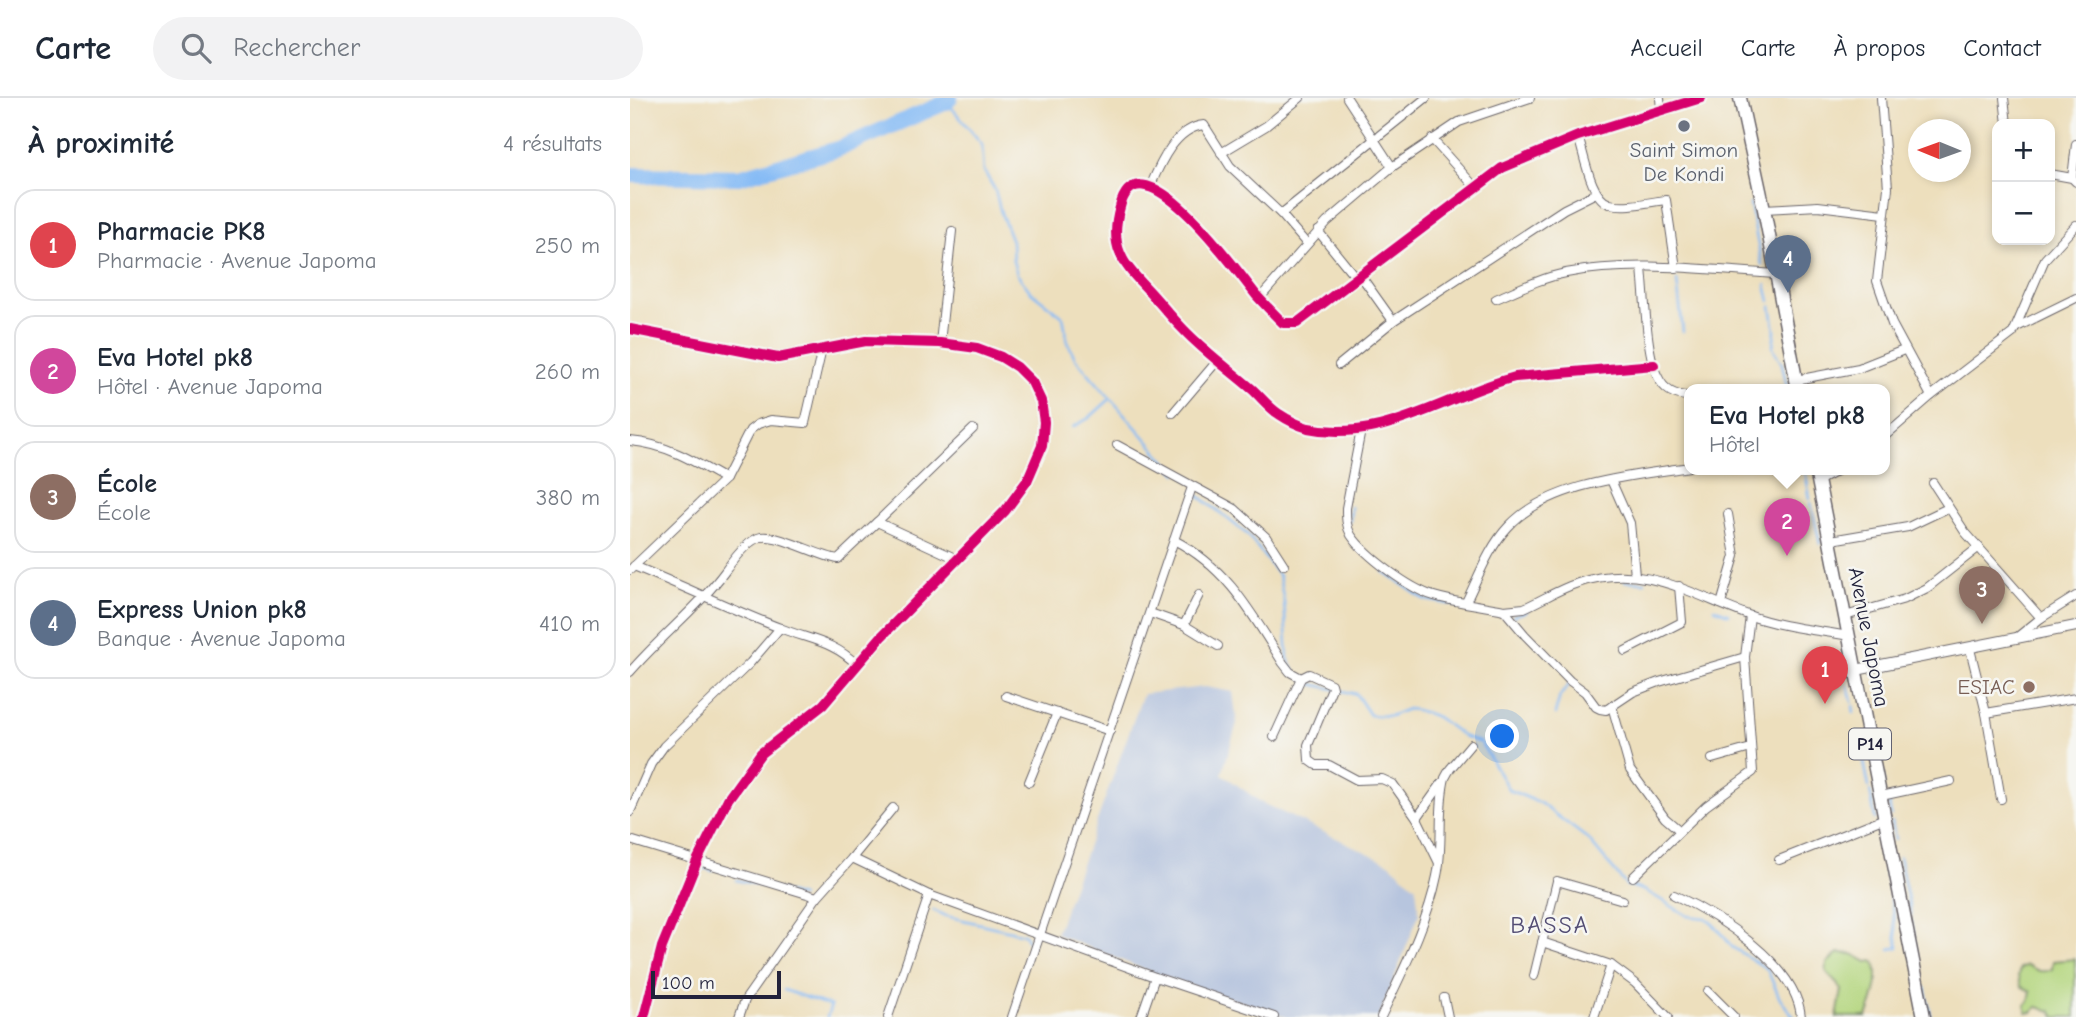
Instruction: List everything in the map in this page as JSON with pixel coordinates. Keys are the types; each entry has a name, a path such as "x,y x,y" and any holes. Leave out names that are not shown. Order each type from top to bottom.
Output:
{"main road":[{"path":"1740,98 1797,384"},
{"name":"Avenue Japoma","path":"1817,476 1924,1017"}],"street":[{"path":"1221,153 1265,126 1300,98"},
{"path":"1348,98 1392,167"},
{"path":"1281,214 1426,98"},
{"path":"1259,299 1318,231 1392,167 1459,122 1530,98"},
{"path":"1660,98 1661,110"},
{"path":"1654,365 1515,377 1496,382 1430,410 1361,430 1320,429 1296,424 1277,413 1185,332 1129,268 1120,253 1117,226 1122,199 1130,189 1140,185 1150,187 1172,199 1218,246 1259,299 1283,323 1290,325 1297,323 1359,278 1475,187 1516,161 1578,136 1701,98"},
{"path":"1881,98 1888,188 1877,281 1904,350 1931,396"},
{"path":"2004,98 2006,119"},
{"path":"1150,187 1169,149 1199,125 1206,127 1237,174 1281,214 1306,243"},
{"path":"1578,136 1596,192 1602,201 1615,205 1666,201 1676,268"},
{"path":"1432,139 1475,187"},
{"path":"2055,175 2074,180 2076,144"},
{"path":"1339,365 1393,321 1564,209 1596,192"},
{"path":"1764,209 1818,206 1884,214"},
{"path":"1890,432 1970,365 2006,340 2017,327 2045,259 2076,225"},
{"path":"940,343 952,231"},
{"path":"1318,231 1393,321"},
{"path":"1496,299 1531,283 1565,273 1601,268 1676,268 1776,274"},
{"path":"1642,268 1658,378 1666,389 1684,395"},
{"path":"2017,327 2076,298"},
{"path":"630,329 778,358 866,341 940,343 977,348 1001,357 1017,367 1032,382 1041,401 1044,422 1042,446 1027,481 1004,511 857,665 823,705 761,752 728,799 697,861 662,947 643,1017"},
{"path":"822,349 805,423 782,420 758,424 750,430 724,479 632,568 707,596 780,628 833,646 846,653 857,665"},
{"path":"1801,384 1859,368 1904,350"},
{"path":"1173,413 1218,360"},
{"path":"630,671 707,596 731,562 760,537 776,539 838,559 973,429"},
{"path":"1361,430 1346,508 1346,522 1350,533 1371,556 1412,585 1435,597 1504,610 1524,608 1579,582 1635,575 1679,586 1750,616 1849,636"},
{"path":"630,441 650,443 681,454 724,479"},
{"path":"1117,445 1219,499 1243,516 1266,537 1284,565"},
{"path":"1466,602 1507,527 1525,512 1554,497 1611,480 1684,468"},
{"path":"1611,480 1632,532 1635,575"},
{"path":"1933,483 1948,508 1979,547 2041,618"},
{"path":"1012,1017 1192,487"},
{"path":"1831,540 1908,527 1948,508"},
{"path":"1721,604 1735,556 1728,514"},
{"path":"877,522 957,559"},
{"path":"1174,540 1196,553 1231,583 1286,668 1301,678"},
{"path":"1845,616 1905,599 1944,576 1979,547"},
{"path":"1625,651 1682,622 1679,586"},
{"path":"1184,625 1199,595"},
{"path":"2015,639 2041,618 2076,596"},
{"path":"1504,610 1570,681 1585,692 1596,707 1606,710 1633,692 1659,682 1745,657"},
{"path":"1150,613 1184,625 1218,646"},
{"path":"1633,877 1679,830 1724,792 1752,774 1754,769 1745,657 1750,616"},
{"path":"1856,670 2076,626"},
{"path":"630,812 652,764 664,746 750,663 780,628"},
{"path":"1970,649 1986,713 2001,799"},
{"path":"1274,737 1301,678 1309,674 1332,686 1308,746 1309,760 1316,765 1329,765 1362,781 1388,780 1417,818 1439,863"},
{"path":"1006,696 1110,731"},
{"path":"1986,713 2076,698"},
{"path":"1612,706 1630,770 1665,818 1679,830"},
{"path":"1029,782 1057,713"},
{"path":"1417,818 1450,769 1471,744"},
{"path":"1712,759 1751,748"},
{"path":"1381,1017 1417,940 1435,885 1439,863 1443,787 1450,769"},
{"path":"1881,796 1951,781"},
{"path":"738,1017 745,1000 817,897 893,808"},
{"path":"1779,860 1885,818"},
{"path":"630,840 817,897"},
{"path":"852,858 929,895 1271,1016"},
{"path":"1534,976 1557,881 1623,900"},
{"path":"888,1017 929,895"},
{"path":"1674,895 1702,908 1752,942 1785,976 1794,990 1801,1017"},
{"path":"1542,942 1611,965 1636,983 1668,1017"},
{"path":"1594,1017 1611,965"},
{"path":"1141,1017 1155,977"},
{"path":"1708,991 1734,1017"},
{"path":"1444,998 1448,1017"}],"shaded area":[{"path":"1205,687 1233,692 1237,723 1222,774 1262,803 1389,863 1416,887 1419,914 1379,1017 1287,1017 1163,977 1056,934 1143,694"}],"green space":[{"path":"1838,953 1853,954 1867,962 1874,961 1877,981 1867,1017 1837,1017 1842,990 1826,971 1827,963"},
{"path":"2075,959 2075,1017 2055,1017 2052,1011 2037,1007 2033,1012 2027,1013 2025,1005 2029,1002 2031,992 2021,986 2018,976 2020,968 2027,965 2045,971 2052,969 2053,961"}],"waterway":[{"path":"630,175 739,177 838,149 947,102 950,98"},
{"path":"947,102 982,144 984,171 995,190 1012,241 1017,274 1030,291 1063,317 1068,343 1075,358 1177,474"},
{"path":"1750,204 1762,265"},
{"path":"1677,281 1683,332"},
{"path":"1766,285 1770,301"},
{"path":"1771,306 1775,331 1773,346"},
{"path":"1773,348 1782,364 1786,384"},
{"path":"1073,427 1089,418 1109,400"},
{"path":"1806,475 1810,499"},
{"path":"1194,492 1248,535 1279,576 1284,602 1288,659 1294,671"},
{"path":"1811,503 1820,544"},
{"path":"1350,521 1351,507"},
{"path":"1384,572 1425,600 1460,606"},
{"path":"1625,581 1645,582"},
{"path":"1714,608 1729,614"},
{"path":"1513,616 1527,611"},
{"path":"1304,680 1356,694 1370,715 1390,716 1408,709 1416,710 1437,717 1463,736 1481,743 1509,790 1540,803 1588,839 1626,885 1646,891 1688,916 1706,918 1732,947 1767,969 1780,999 1794,1017"},
{"path":"1555,714 1560,696 1571,682"},
{"path":"1848,685 1852,702"},
{"path":"1853,706 1854,713"},
{"path":"1858,732 1869,787"},
{"path":"1882,774 1884,783"},
{"path":"1870,791 1875,819"},
{"path":"1888,799 1891,815"},
{"path":"1892,822 1895,840"},
{"path":"1877,825 1889,889"},
{"path":"1899,857 1911,915"},
{"path":"698,873 705,868 713,871"},
{"path":"736,880 764,886"},
{"path":"769,888 801,897"},
{"path":"1890,892 1898,947 1890,949"},
{"path":"933,910 946,916 1024,934 1028,941"},
{"path":"1911,920 1921,971"},
{"path":"1925,988 1931,1017"},
{"path":"784,990 831,1006 827,1017"}],"cycle path":[{"path":"1654,365 1515,377 1388,424 1335,431 1308,428 1275,412 1175,321 1133,274 1123,258 1117,242 1117,218 1131,188 1147,186 1168,197 1212,240 1257,296 1283,323 1297,323 1502,168 1578,136 1701,98"},
{"path":"630,329 778,358 866,341 940,343 977,348 1001,357 1017,367 1032,382 1041,401 1044,422 1042,446 1027,481 1005,511 881,637 823,705 761,753 728,799 697,861 662,947 644,1017"}],"place":[{"name":"Saint Simon De Kondi","path":"1684,126"},
{"name":"Express Union pk8","path":"1788,293"},
{"name":"Eva Hotel pk8","path":"1787,556"},
{"name":"École","path":"1982,624"},
{"name":"ESIAC","path":"2029,687"},
{"name":"Pharmacie PK8","path":"1825,704"}],"district":[{"name":"BASSA","path":"1550,925"}]}
